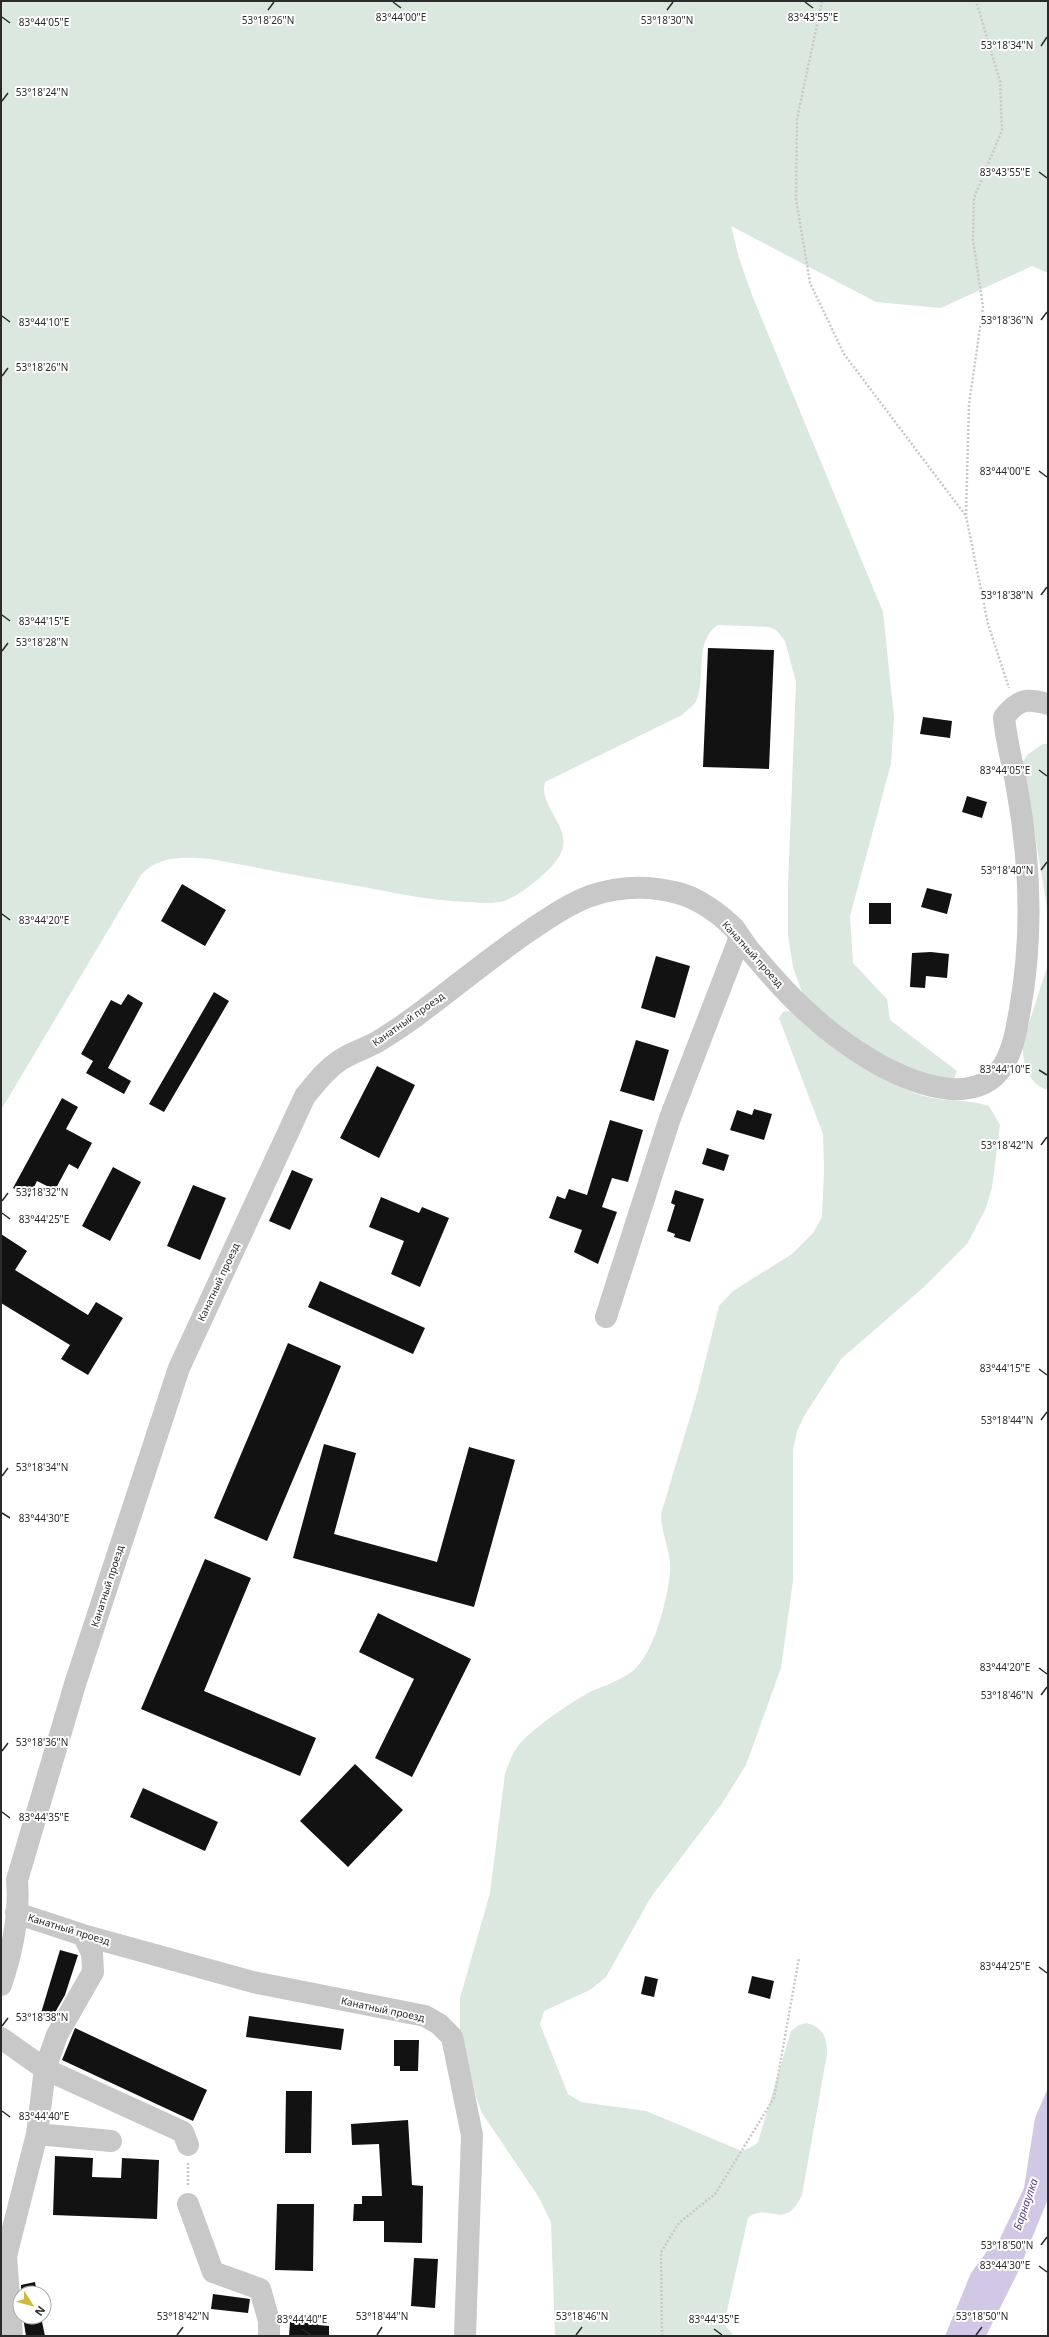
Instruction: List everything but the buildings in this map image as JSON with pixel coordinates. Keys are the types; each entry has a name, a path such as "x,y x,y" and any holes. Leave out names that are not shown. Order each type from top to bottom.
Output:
{"street":[{"path":"1015,704 1033,700 1048,704"},
{"name":"Канатный проезд","path":"465,2336 472,2135 452,2037 439,2024 425,2016 253,1982 83,1935 16,1913 19,1898 17,1880 71,1696 179,1368 305,1096 325,1072 340,1060 381,1040 415,1017 512,942 551,916 587,897 618,888 649,888 681,894 712,910 733,928 745,944 804,1010 844,1043 903,1076 936,1088 963,1090 988,1081 1006,1065 1014,1046 1030,941 1027,876 1017,789 1005,735 1004,717 1015,704"},
{"path":"606,1317 670,1118 745,944"},
{"path":"1,1984 10,1957 16,1913"},
{"path":"12,2336 6,2256 37,2134 45,2069 57,2034 93,1972 92,1953 83,1935"},
{"path":"1,2038 45,2069 183,2132 188,2145"},
{"path":"37,2134 111,2141"},
{"path":"188,2204 213,2272 260,2289 269,2320 269,2336"}],"path":[{"path":"822,1 797,119 796,199 810,283 844,354 966,516"},
{"path":"976,1 1000,80 1002,130 974,198 973,240 983,307 969,404 966,516 988,624 1015,704"},
{"path":"662,2336 661,2252 679,2223 715,2194 774,2098 799,1958"},
{"path":"188,2145 188,2204"}],"shaded area":[{"path":"1,1 1048,1 1048,273 1032,266 941,308 876,302 731,226 739,258 752,295 883,612 894,717 891,764 850,916 853,963 887,999 890,1020 957,1071 953,1081 931,1078 873,1052 830,1020 803,995 793,967 788,935 788,887 796,682 785,641 776,630 769,627 718,625 706,640 703,649 700,690 696,701 691,707 682,715 545,782 544,791 546,800 563,834 561,853 551,867 536,881 519,894 504,901 488,903 432,899 211,859 173,859 148,868 141,875 1,1110"},
{"path":"1043,744 1048,744 1048,914 1023,762 1027,755"},
{"path":"1048,964 1048,1090 1035,1083 1027,1071 1023,1056 1023,1042"},
{"path":"783,1012 792,1012 869,1068 902,1087 917,1094 935,1099 971,1102 989,1106 1000,1125 992,1187 986,1208 967,1244 924,1287 841,1359 804,1416 797,1431 793,1449 793,1581 781,1668 746,1765 721,1805 651,1897 606,1977 590,1990 544,2011 540,2024 568,2094 581,2102 646,2111 742,2151 754,2146 758,2142 791,2031 799,2025 806,2023 816,2027 825,2038 827,2054 802,2195 789,2212 782,2214 755,2214 748,2218 724,2324 734,2336 555,2336 551,2222 538,2196 482,2113 476,2097 460,2031 460,1998 490,1893 505,1774 510,1760 523,1740 540,1725 571,1703 588,1693 626,1676 636,1668 643,1660 649,1649 659,1623 670,1574 669,1559 661,1522 661,1514 697,1394 719,1306 733,1291 792,1254 813,1233 822,1217 824,1170 823,1134 779,1018"}],"water":[{"name":"Барнаулка","path":"1048,2088 1048,2199 1019,2270 986,2336 945,2336 971,2273 988,2250 995,2249 1024,2188 1035,2118"}]}
